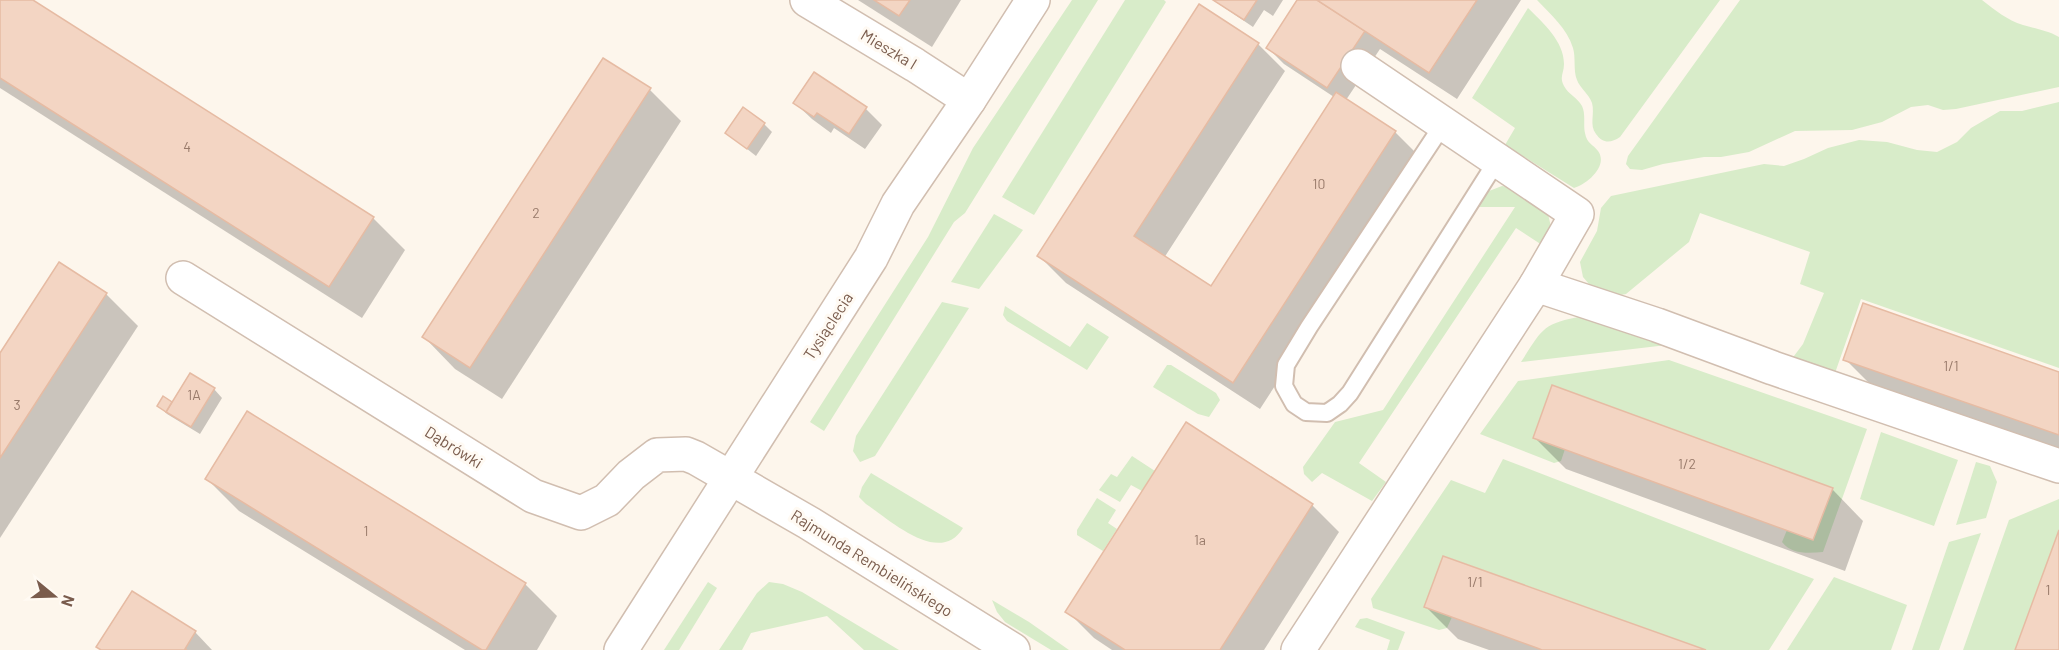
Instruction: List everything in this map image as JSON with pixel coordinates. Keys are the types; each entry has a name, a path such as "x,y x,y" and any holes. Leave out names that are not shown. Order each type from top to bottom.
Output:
{"street":[{"name":"Mieszka I","path":"807,0 969,100"},
{"name":"Tysiąclecia","path":"621,650 871,258 898,204 1034,0"},
{"path":"1298,650 1536,285 1577,214 1358,66"},
{"name":"Dąbrówki","path":"183,278 533,496 580,513 607,500 631,475 657,455 686,454 731,478"},
{"path":"1536,285 2059,466"},
{"name":"Rajmunda Rembielińskiego","path":"731,478 809,523 1013,650"}],"lane":[{"path":"1444,123 1309,327 1287,365 1284,386 1294,404 1306,412 1327,413 1350,393 1498,159"}],"green space":[{"path":"1072,0 1098,0 965,213 954,222 824,431 810,422 928,237 973,148"},
{"path":"1125,0 1164,0 1166,2 1034,215 1002,197"},
{"path":"1537,0 1720,0 1620,137 1607,142 1601,140 1594,131 1592,103 1577,80 1574,52 1567,34"},
{"path":"1740,0 1982,0 2012,20 2059,37 2059,87 1956,109 1943,110 1928,105 1911,107 1882,122 1852,130 1795,131 1749,152 1721,157 1704,157 1642,170 1630,169 1626,164 1628,156"},
{"path":"1528,8 1557,40 1563,56 1563,83 1582,106 1586,137 1601,157 1601,163 1595,174 1574,188 1505,145 1515,128 1472,98"},
{"path":"2059,102 2059,368 1861,299 1835,373 1791,360 1803,344 1824,293 1800,284 1810,252 1700,213 1689,242 1626,294 1610,297 1594,290 1583,277 1580,262 1597,231 1601,208 1611,196 1764,164 1784,166 1828,148 1859,140 1887,142 1917,150 1937,152 1957,142 1971,128 2000,111 2022,111"},
{"path":"1502,186 1515,188 1548,214 1552,231 1542,245 1516,228 1359,463 1386,482 1372,501 1322,473 1312,482 1304,474 1303,467 1335,422 1383,410 1515,207 1477,207 1489,191"},
{"path":"994,214 1023,230 979,289 951,282"},
{"path":"942,302 969,308 875,456 860,462 853,451 856,436"},
{"path":"1005,306 1070,347 1087,323 1109,337 1087,370 1007,321 1003,315"},
{"path":"1583,316 1667,345 1521,362 1545,329 1559,322"},
{"path":"1669,360 1867,429 1823,552 1796,551 1782,542 1787,530 1813,540 1832,488 1552,385 1533,438 1565,449 1561,461 1554,463 1480,434 1518,381"},
{"path":"1167,365 1171,365 1216,393 1220,400 1209,417 1198,414 1153,387"},
{"path":"1881,432 1958,460 1934,526 1860,499"},
{"path":"1132,456 1155,471 1142,491 1131,485 1120,502 1099,490 1111,474 1117,477"},
{"path":"1503,459 1814,579 1769,650 1706,650 1444,556 1424,607 1452,617 1447,628 1439,630 1373,608 1371,599 1451,480 1485,493"},
{"path":"1976,462 1990,466 1997,482 1986,518 1956,525"},
{"path":"871,473 963,528 953,539 942,543 929,542 915,537 859,497"},
{"path":"1097,498 1116,510 1108,523 1117,529 1103,551 1077,535 1077,530"},
{"path":"2059,499 2059,530 2015,650 1963,650 2009,520"},
{"path":"1981,533 1939,650 1912,650 1949,542"},
{"path":"1834,577 1907,605 1891,650 1787,650"},
{"path":"708,582 717,588 679,650 664,650"},
{"path":"769,582 783,584 802,592 899,650 864,650 827,616 751,633 742,650 719,650 757,593"},
{"path":"992,600 1069,650 1051,650 1005,622 997,612"},
{"path":"1367,618 1405,632 1398,650 1387,650 1390,640 1355,627 1360,619"}],"building":[{"path":"0,0 33,0 374,217 329,287 0,78"},
{"path":"874,0 910,0 899,16"},
{"path":"1213,0 1257,0 1244,20"},
{"path":"1297,0 1317,0 1365,31 1327,88 1266,48"},
{"path":"1317,0 1477,0 1429,73"},
{"path":"1199,4 1259,43 1134,236 1211,286 1336,92 1396,131 1233,383 1037,256"},
{"path":"603,58 651,88 470,368 422,337"},
{"path":"814,72 867,107 849,134 817,113 814,117 793,103"},
{"path":"743,107 765,123 747,149 725,133"},
{"path":"59,262 107,293 0,458 0,353"},
{"path":"1863,303 2059,372 2059,435 1843,360"},
{"path":"190,373 215,388 191,427 166,412"},
{"path":"1552,385 1833,488 1813,540 1533,438"},
{"path":"163,396 172,402 166,412 157,406"},
{"path":"247,411 526,583 486,650 482,650 205,479"},
{"path":"1186,422 1313,504 1220,650 1125,650 1065,612"},
{"path":"2059,530 2059,650 2015,650"},
{"path":"1443,556 1706,650 1542,650 1424,607"},
{"path":"132,591 196,631 185,649 187,650 101,650 96,647"}]}
